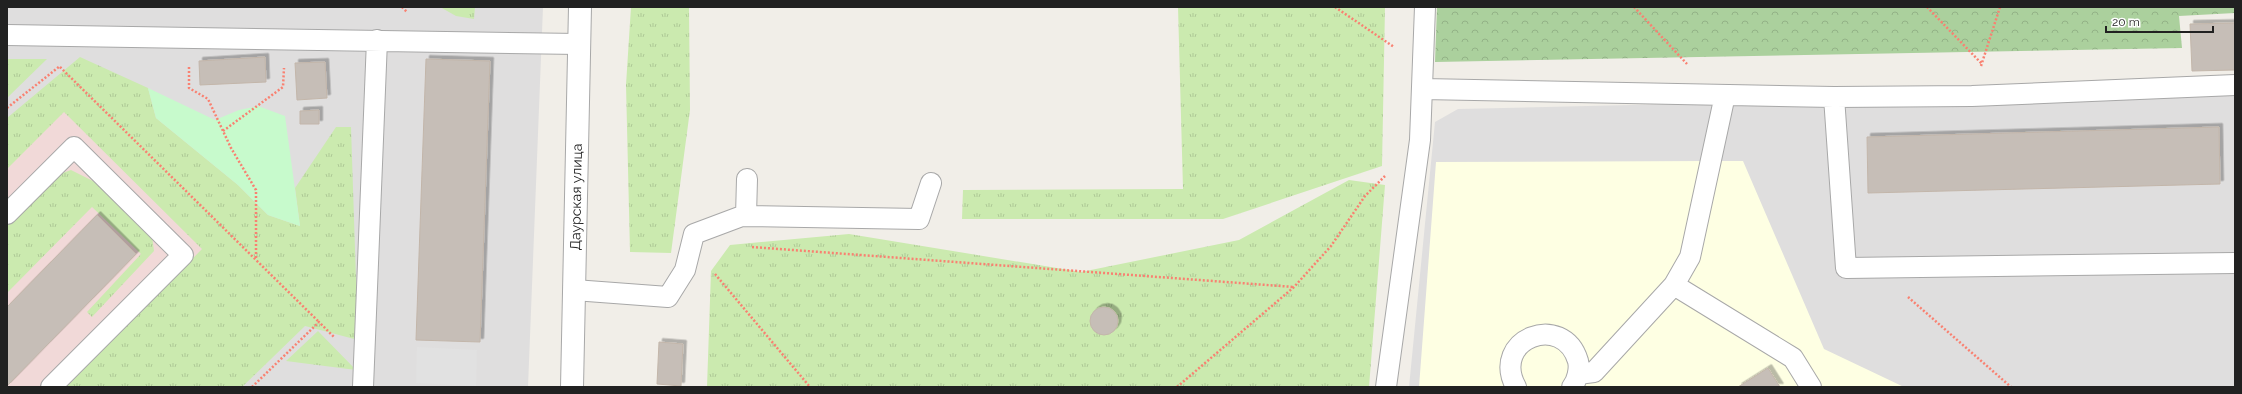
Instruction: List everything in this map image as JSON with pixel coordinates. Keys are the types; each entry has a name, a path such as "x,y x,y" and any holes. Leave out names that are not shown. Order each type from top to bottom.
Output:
{"street":[{"name":"Даурская улица","path":"572,387 580,7"}],"lane":[{"path":"1386,387 1420,140 1425,7"},
{"path":"7,36 94,36 579,44"},
{"path":"363,387 377,40"},
{"path":"1422,90 1834,96 1972,96 2235,85"},
{"path":"1516,387 1512,379 1510,368 1512,357 1526,339 1536,335 1548,334 1558,337 1568,343 1575,352 1585,380 1674,285 1690,257 1720,94"},
{"path":"1834,96 1846,268 2235,263"},
{"path":"7,214 74,147 183,255 51,387"},
{"path":"746,216 747,179"},
{"path":"574,290 668,297 685,270 694,234 742,216 919,219 931,183"},
{"path":"1674,285 1793,358 1811,387"}],"path":[{"path":"1335,7 1423,67"},
{"path":"1634,7 1720,94"},
{"path":"1926,7 1982,64"},
{"path":"1972,96 2000,7"},
{"path":"7,108 60,67 94,36"},
{"path":"189,38 190,88 208,99 231,148 256,190 256,261"},
{"path":"223,131 283,87 287,39"},
{"path":"60,67 364,367"},
{"path":"1177,387 1294,287 1331,246 1365,196 1387,174"},
{"path":"747,247 1294,287"},
{"path":"1874,267 2011,387"},
{"path":"709,268 810,387"},
{"path":"252,387 319,322"}],"shaded area":[{"path":"7,7 543,7 528,387 7,387"},
{"path":"61,91 288,310 209,387 7,387 7,145"},
{"path":"2235,91 2235,387 1409,387 1435,122 1458,109"},
{"path":"1743,161 1824,349 1904,387 1419,387 1436,162"},
{"path":"417,347 477,350 476,386 416,383"}],"green space":[{"path":"440,7 475,7 474,19 456,16"},
{"path":"631,7 689,7 690,110 671,253 630,252 626,85"},
{"path":"1178,7 1385,7 1382,166 1223,219 962,219 963,190 1183,189"},
{"path":"1437,7 2235,7 2235,13 2179,16 2182,48 1435,62"},
{"path":"80,57 148,88 156,118 238,185 268,215 300,226 295,188 336,127 351,127 358,340 305,326 242,387 66,387 202,249 64,112 7,169 7,118"},
{"path":"7,59 47,59 7,98"},
{"path":"148,88 215,120 239,110 258,106 285,116 300,226 268,215 238,185 156,118"},
{"path":"71,170 97,183 152,236 154,251 92,317 87,312 141,254 92,207 7,293 7,222 51,177"},
{"path":"1349,180 1385,185 1369,387 707,387 711,271 730,245 849,234 1081,272 1239,240"},
{"path":"318,331 356,370 286,361"}],"building":[{"path":"2235,23 2235,70 2192,71 2190,24"},
{"path":"265,57 266,82 200,85 199,61"},
{"path":"426,59 490,61 480,342 416,340"},
{"path":"325,62 327,98 297,100 295,63"},
{"path":"319,110 319,124 300,124 300,111"},
{"path":"2219,127 2220,184 1868,193 1867,137"},
{"path":"97,215 136,254 7,386 7,307"},
{"path":"1104,307 1114,311 1118,321 1114,331 1104,335 1094,331 1090,321 1094,311"},
{"path":"659,342 683,344 681,386 657,384"},
{"path":"1768,368 1780,387 1738,387"}]}
